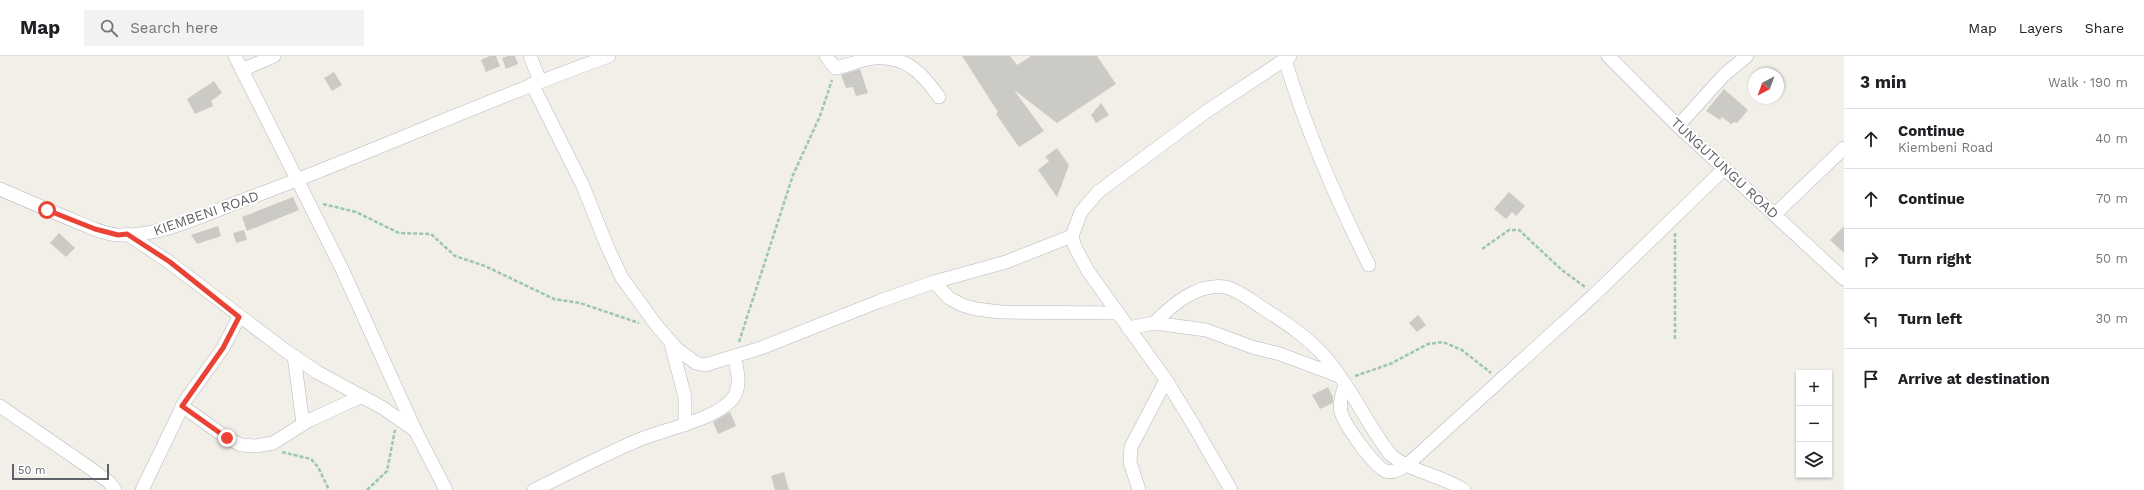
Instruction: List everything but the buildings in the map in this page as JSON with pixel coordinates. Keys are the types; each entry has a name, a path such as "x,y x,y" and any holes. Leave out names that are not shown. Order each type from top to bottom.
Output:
{"street":[{"path":"235,56 299,181 416,432 446,490"},
{"path":"242,70 274,56"},
{"path":"530,56 536,82 596,214 607,246 622,278 670,342 696,363 705,365 761,348 880,301 934,282 1006,262 1072,236"},
{"name":"KIEMBENI ROAD","path":"0,189 95,229 118,235 160,231 299,181 427,126 483,106 536,82 609,56"},
{"path":"826,56 836,68 874,58 898,60 908,64 924,76 939,97"},
{"name":"TUNGUTUNGU ROAD","path":"1608,56 1678,126 1844,279"},
{"path":"1678,126 1724,75 1747,56"},
{"path":"1230,490 1193,424 1166,380 1088,271 1075,247 1072,236 1081,212 1098,192 1207,111 1287,58 1317,154 1342,211 1370,265"},
{"path":"1775,214 1844,148"},
{"path":"1342,380 1340,404 1341,412 1345,421 1377,464 1386,471 1393,472 1407,465 1594,295 1724,169"},
{"path":"127,234 170,262 239,317 317,372 362,396 416,432"},
{"path":"934,282 949,298 962,305 976,309 1000,312 1117,313"},
{"path":"1154,323 1169,308 1188,295 1208,288 1225,287 1253,301 1298,333 1326,358 1390,454 1407,465 1454,484 1464,490"},
{"path":"142,490 182,406 223,348 239,317"},
{"path":"1128,328 1154,323 1206,330 1252,347 1280,354 1342,380"},
{"path":"670,342 685,397 685,425"},
{"path":"294,356 303,424"},
{"path":"534,490 643,438 685,425 718,410 734,396 738,385 734,356"},
{"path":"1139,490 1130,462 1131,447 1166,380"},
{"path":"182,406 227,438 241,445 263,445 273,442 303,424 362,396"},
{"path":"0,406 109,482 115,490"}],"path":[{"path":"734,356 792,175 820,116 836,68"},
{"path":"308,200 356,212 399,233 431,234 455,256 485,266 554,299 580,303 641,323 657,326"},
{"path":"1675,340 1676,216"},
{"path":"1482,249 1509,230 1520,230 1562,270 1594,295"},
{"path":"1342,380 1390,364 1428,344 1443,342 1462,350 1499,380"},
{"path":"367,490 387,471 397,418"},
{"path":"263,445 287,454 311,459 318,467 329,490"}],"route":[{"path":"47,210 95,229 118,235 127,234 170,262 239,317 223,348 182,406 227,438"}]}
